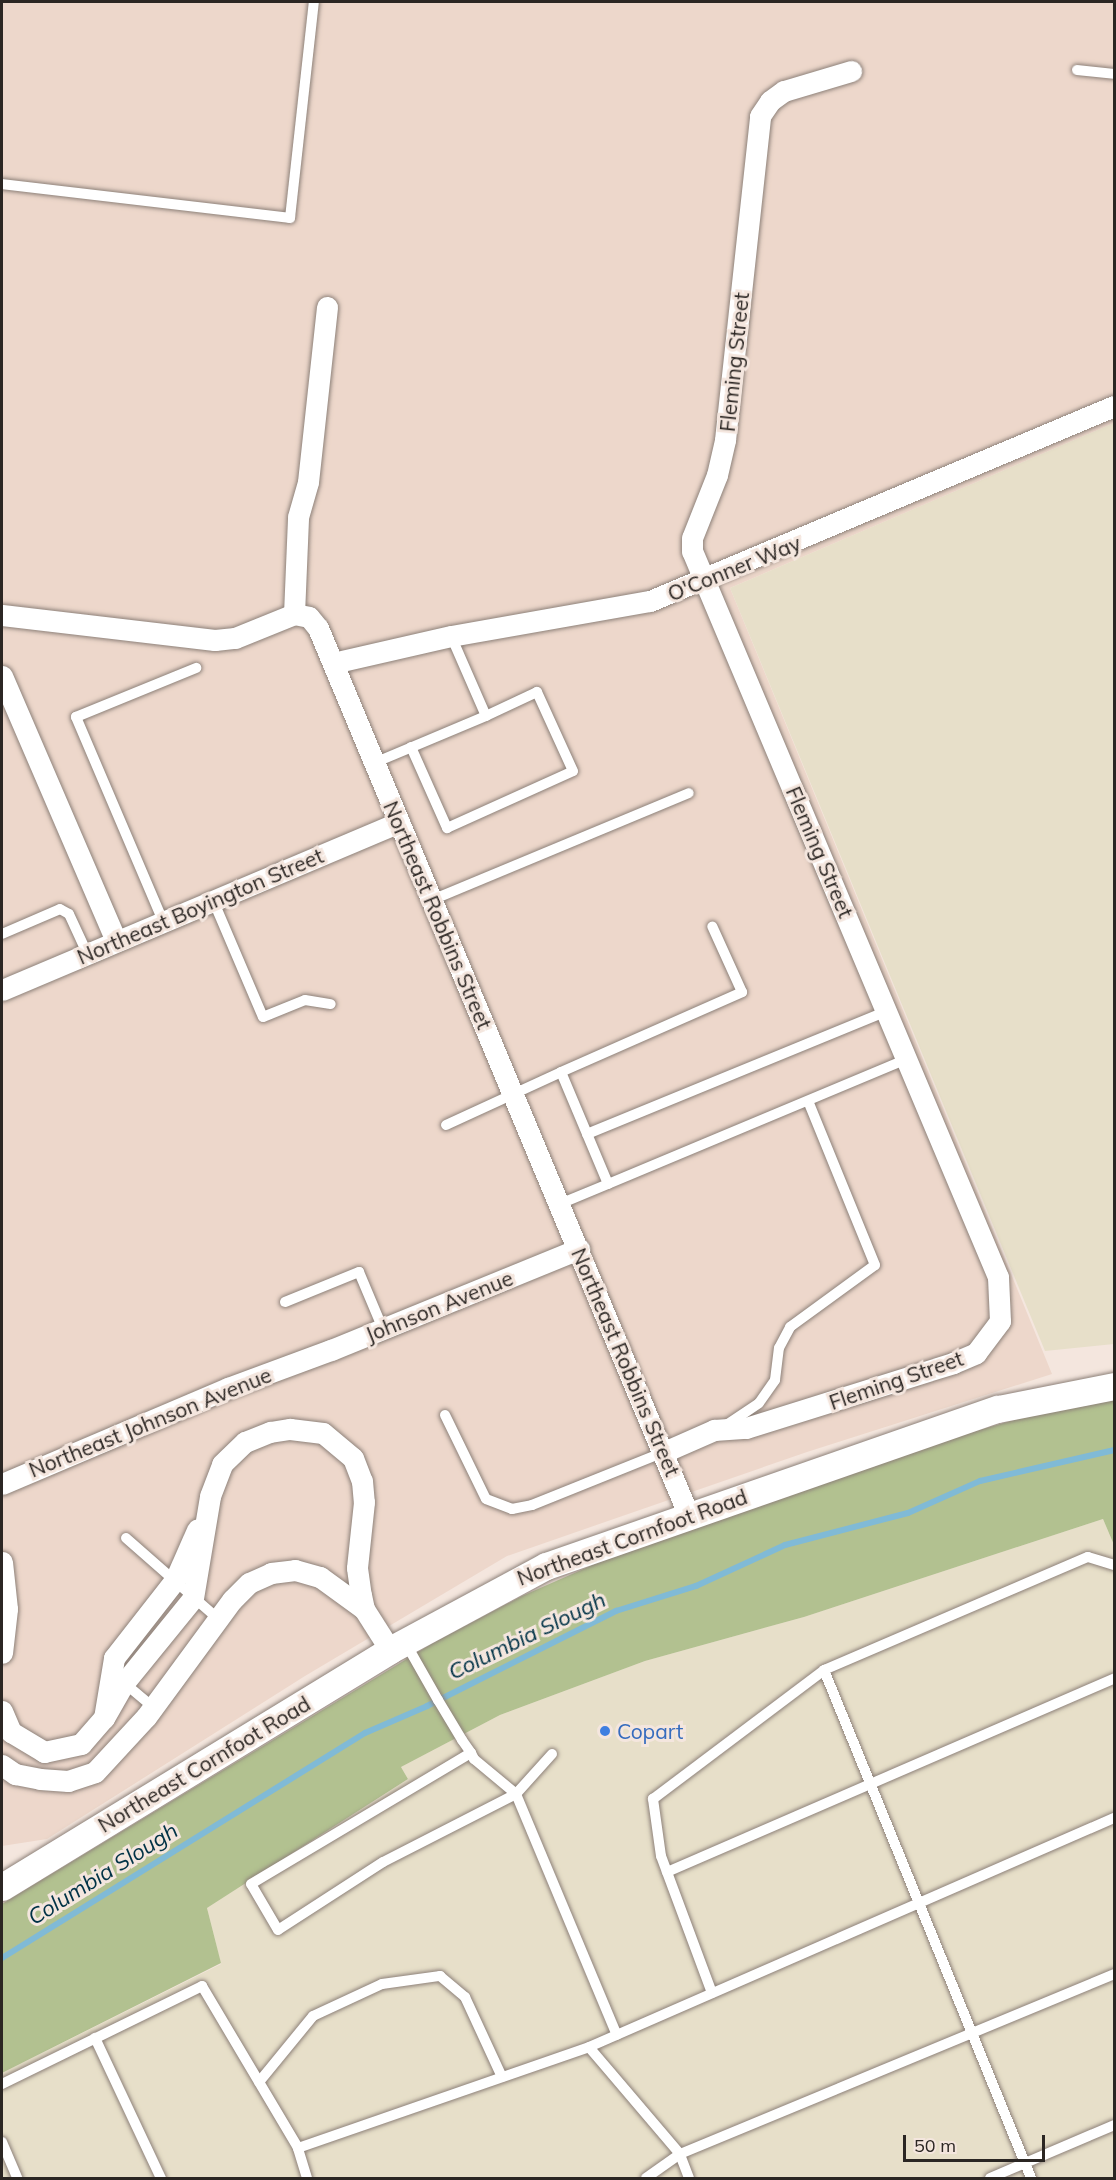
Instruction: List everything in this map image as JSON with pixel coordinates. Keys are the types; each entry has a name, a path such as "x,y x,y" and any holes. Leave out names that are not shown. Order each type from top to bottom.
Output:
{"street":[{"name":"Fleming Street","path":"664,1452 714,1430 746,1428 953,1363 976,1353 1000,1321 1002,1302 998,1277 703,582 692,551 692,538 717,475 725,440 760,116 770,100 784,91 851,71"},
{"path":"2,615 228,640 294,614 294,554 298,517 308,482 327,308"},
{"name":"O'Conner Way","path":"333,663 354,655 451,636 650,602 703,582 1114,406"},
{"name":"Northeast Robbins Street","path":"294,614 309,617 333,663 688,1514"},
{"path":"2,676 116,941"},
{"name":"Northeast Boyington Street","path":"2,990 399,822"},
{"name":"Johnson Avenue","path":"298,1362 579,1249"},
{"name":"Northeast Johnson Avenue","path":"2,1484 99,1440 298,1362"},
{"name":"Northeast Cornfoot Road","path":"2,1887 397,1646 546,1566 688,1514 998,1409 1114,1386"},
{"path":"2,1711 11,1732 44,1752 81,1744 104,1718 117,1677 121,1645 175,1580 222,1464 245,1442 270,1432 290,1429 323,1432 340,1444 353,1458 362,1481 357,1568 364,1609"},
{"path":"117,1677 193,1598 210,1496"},
{"path":"2,1562 7,1609 2,1653"},
{"path":"2,1764 15,1774 40,1779 68,1781 96,1772 153,1707 217,1618 249,1583 271,1573 295,1570 320,1577 364,1609 397,1646"}],"lane":[{"path":"2,184 290,218 314,2"},
{"path":"1077,70 1114,74"},
{"path":"451,636 486,716"},
{"path":"163,921 76,717 196,668"},
{"path":"374,763 537,692 573,771 447,828 411,747"},
{"path":"432,900 689,793"},
{"path":"213,900 263,1017 305,1000 331,1004"},
{"path":"2,934 60,909 69,914 87,953"},
{"path":"446,1125 513,1093 742,993 712,926"},
{"path":"587,1134 887,1011"},
{"path":"560,1204 905,1060"},
{"path":"561,1072 608,1184"},
{"path":"714,1430 759,1404 775,1380 779,1348 790,1327 875,1265 808,1101"},
{"path":"285,1302 359,1272 383,1329"},
{"path":"445,1415 486,1499 512,1509 532,1505 664,1452"},
{"path":"126,1538 217,1618"},
{"path":"712,1994 667,1872 653,1799 824,1670 1088,1557 1114,1565"},
{"path":"397,1646 419,1667 471,1753 516,1794 616,2035"},
{"path":"824,1670 1031,2178"},
{"path":"117,1677 153,1707"},
{"path":"667,1872 1114,1679"},
{"path":"471,1753 251,1884 278,1930 383,1862 516,1794 552,1754"},
{"path":"298,2148 589,2047 1114,1818"},
{"path":"646,2178 680,2154 1114,1974"},
{"path":"259,2082 313,2016 382,1984 440,1976 465,1997 501,2077"},
{"path":"2,2084 202,1986 298,2148 307,2178"},
{"path":"94,2038 161,2178"},
{"path":"589,2047 680,2154 689,2178"},
{"path":"990,2178 1114,2125"},
{"path":"2,2142 17,2178"}],"shaded area":[{"path":"2,2 1114,2 1114,423 730,588 1052,1374 807,1452 507,1556 305,1676 47,1839 2,1846"},
{"path":"1114,423 1114,1344 1045,1351 730,588"},
{"path":"1103,1519 1114,1545 1114,2178 2,2178 2,2073 221,1964 207,1908 408,1779 401,1767 500,1715 645,1661 804,1617"}],"green space":[{"path":"1114,1399 1114,1545 1103,1519 804,1617 645,1661 500,1715 401,1767 408,1779 207,1908 221,1963 2,2073 2,1904 433,1643 522,1596 597,1563 949,1439 1061,1406"}],"waterway":[{"name":"Columbia Slough","path":"2,1958 365,1733 427,1706 616,1611 696,1586 785,1545 908,1513 980,1481 1114,1450"}],"place":[{"name":"Copart","path":"605,1731"}]}
